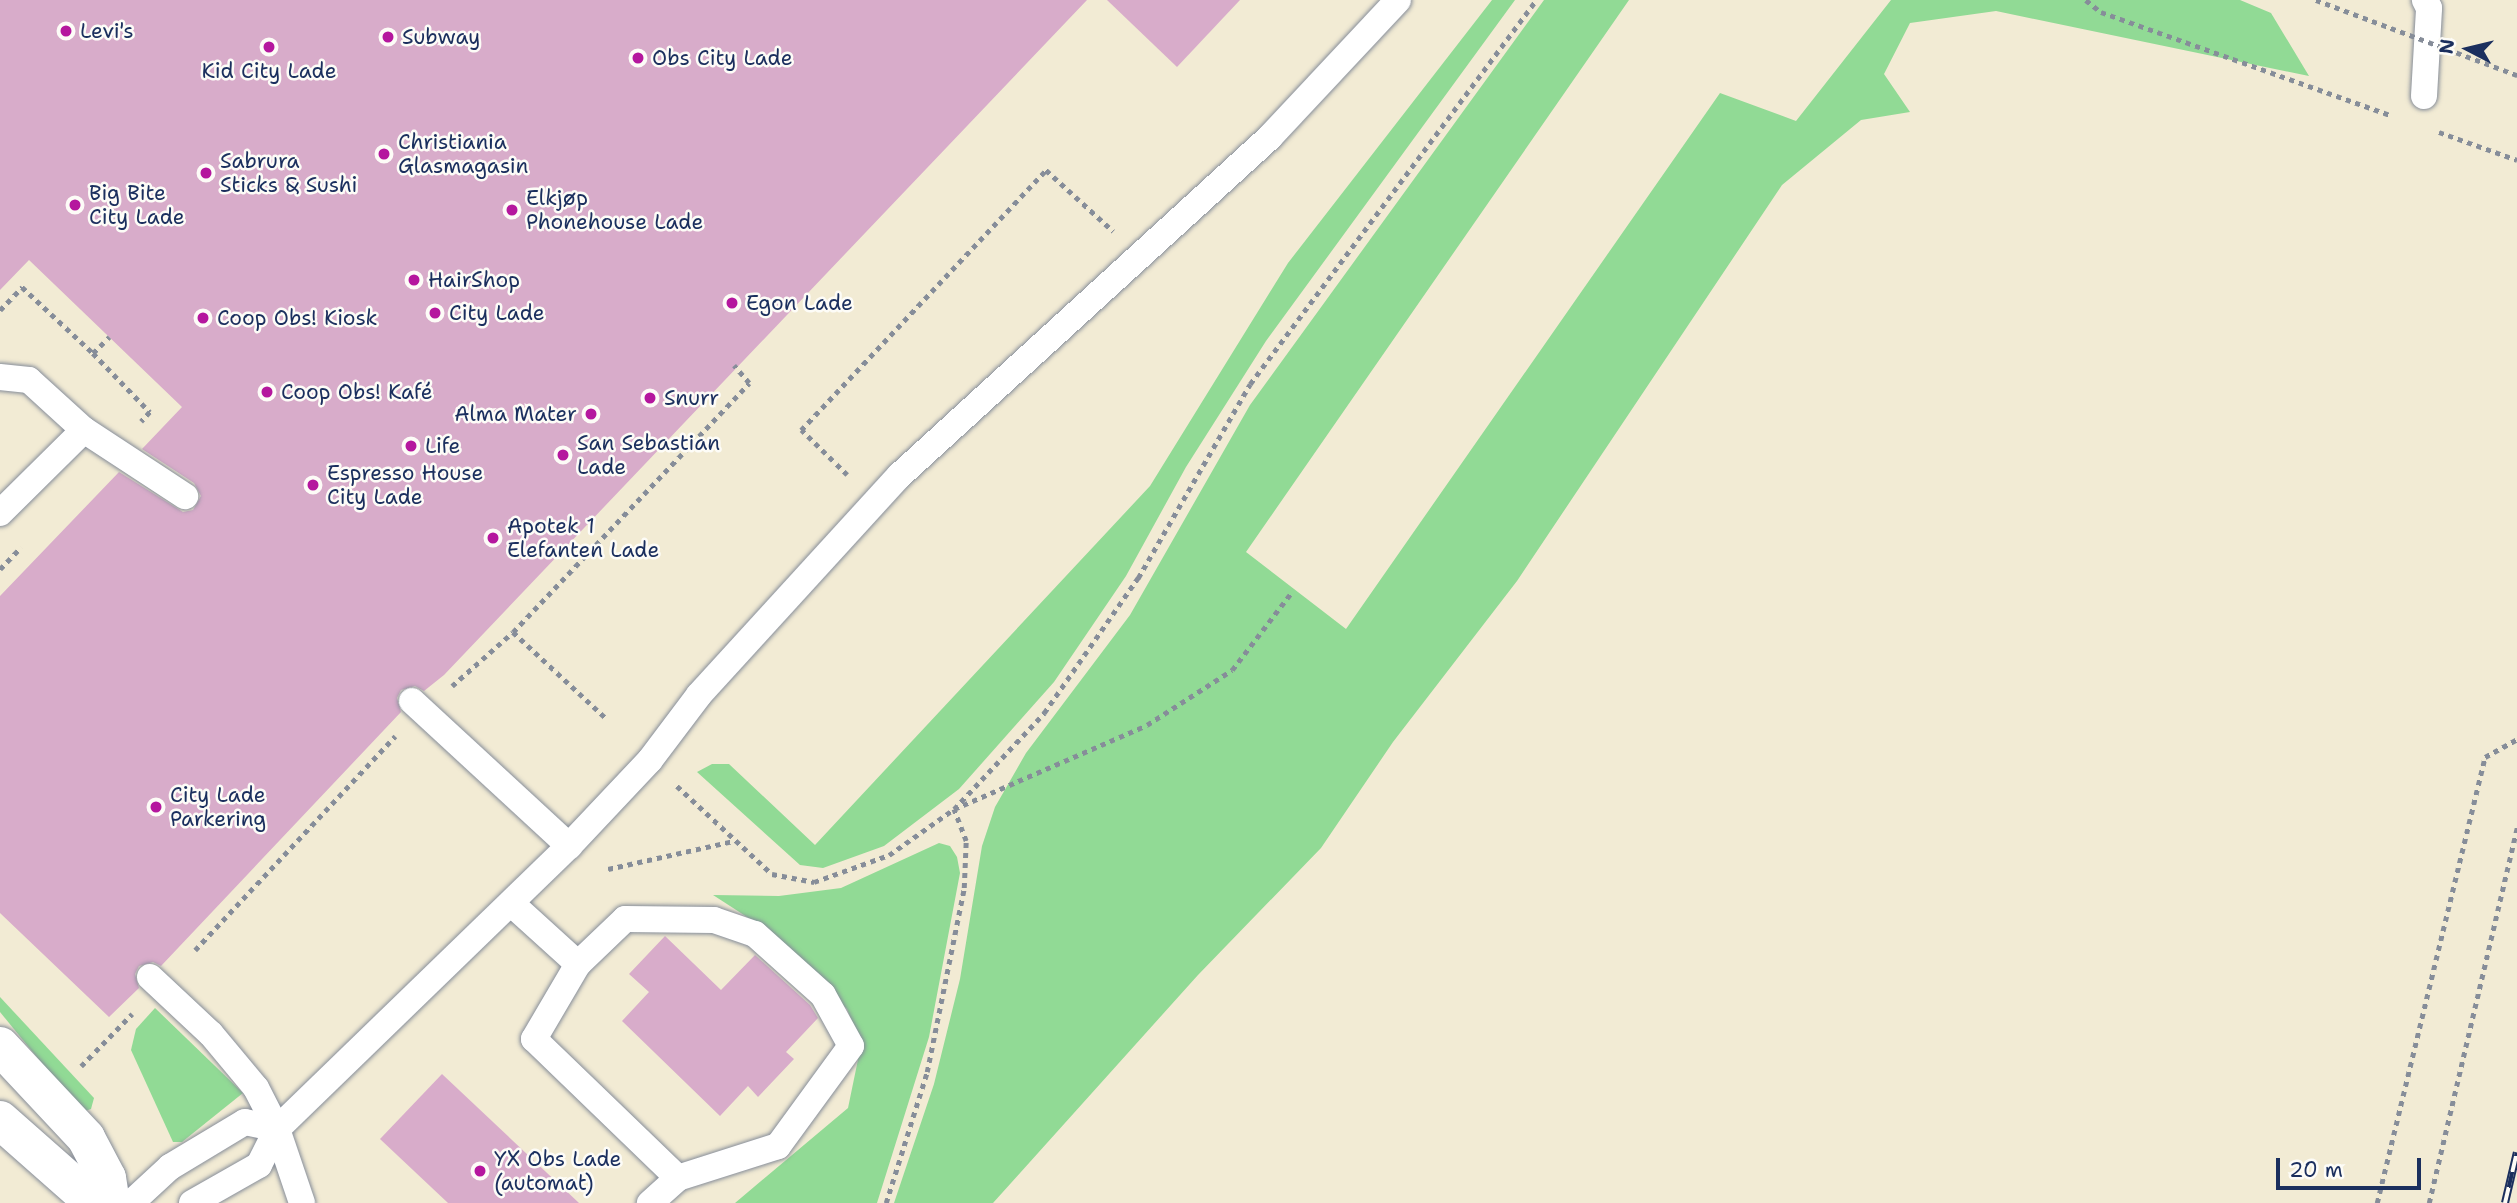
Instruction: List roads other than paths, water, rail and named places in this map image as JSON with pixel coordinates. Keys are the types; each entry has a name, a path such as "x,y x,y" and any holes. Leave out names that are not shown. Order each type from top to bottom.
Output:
{"street":[{"path":"0,1046 86,1138 107,1178 111,1203"},
{"path":"0,1120 94,1203"}],"lane":[{"path":"192,1203 259,1165 277,1129 513,905 650,760 699,695 875,503 1138,255 1270,137 1398,0"},
{"path":"2424,96 2429,8 2425,0"},
{"path":"0,377 29,380 84,430 185,496"},
{"path":"0,513 84,430"},
{"path":"412,701 569,846"},
{"path":"513,905 578,964"},
{"path":"650,1203 678,1178 778,1146 851,1045 823,995 755,934 714,920 625,919 578,964 534,1039 678,1178"},
{"path":"150,978 211,1034 256,1088 277,1129 302,1203"},
{"path":"131,1203 170,1167 245,1122 277,1129"}],"railway":[{"path":"2505,1203 2517,1152"}],"place":[{"name":"Levi's","path":"66,31"},
{"name":"Subway","path":"388,37"},
{"name":"Kid City Lade","path":"269,47"},
{"name":"Obs City Lade","path":"638,58"},
{"name":"Christiania Glasmagasin","path":"384,154"},
{"name":"Sabrura Sticks & Sushi","path":"206,173"},
{"name":"Big Bite City Lade","path":"75,205"},
{"name":"Elkjøp Phonehouse Lade","path":"512,210"},
{"name":"HairShop","path":"414,280"},
{"name":"Egon Lade","path":"732,303"},
{"name":"City Lade","path":"435,313"},
{"name":"Coop Obs! Kiosk","path":"203,318"},
{"name":"Coop Obs! Kafé","path":"267,392"},
{"name":"Snurr","path":"650,398"},
{"name":"Alma Mater","path":"591,414"},
{"name":"Life","path":"411,446"},
{"name":"San Sebastian Lade","path":"563,455"},
{"name":"Espresso House City Lade","path":"313,485"},
{"name":"Apotek 1 Elefanten Lade","path":"493,538"},
{"name":"City Lade Parkering","path":"156,807"},
{"name":"YX Obs Lade (automat)","path":"480,1171"}]}
